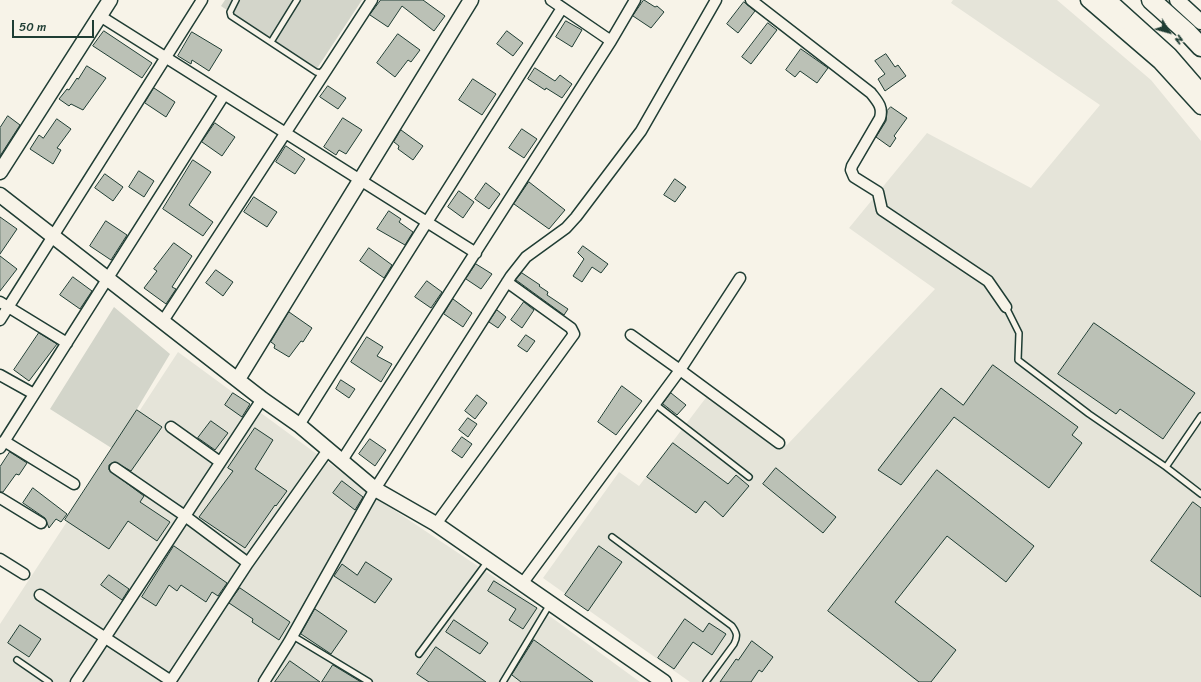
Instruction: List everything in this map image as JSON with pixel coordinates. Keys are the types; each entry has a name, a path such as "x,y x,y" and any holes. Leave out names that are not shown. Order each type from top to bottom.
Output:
{"highway":[{"path":"1106,0 1168,56 1201,94"},
{"path":"1151,0 1188,33 1201,47"}],"street":[{"path":"0,172 110,0"},
{"path":"0,320 4,305 53,236 202,0"},
{"path":"163,321 370,0"},
{"path":"238,379 361,182 471,0"},
{"path":"551,0 612,41"},
{"path":"341,462 612,41 635,0"},
{"path":"264,682 293,636 374,489 507,282 526,257 566,228 576,217 640,131 716,0"},
{"path":"751,0 871,93 880,105 882,111 880,118 852,166 851,170 854,177 878,192 882,210 988,281 1006,307"},
{"path":"1088,0 1160,62 1201,107"},
{"path":"1177,0 1201,22"},
{"path":"299,424 562,8"},
{"path":"100,16 426,223 476,253"},
{"path":"74,484 2,445 224,95"},
{"path":"0,195 262,399 299,424 341,462 374,489 436,524 664,682"},
{"path":"522,584 680,370 740,278"},
{"path":"436,524 574,334 571,328 507,282"},
{"path":"4,305 67,343"},
{"path":"631,335 779,443"},
{"path":"0,375 34,394"},
{"path":"76,682 262,399"},
{"path":"171,427 220,462"},
{"path":"40,595 171,682 248,564 328,450"},
{"path":"115,468 185,516 248,564"},
{"path":"0,498 42,523"},
{"path":"0,559 24,574"}],"lane":[{"path":"236,0 230,12 230,16 316,72 322,73 370,0"},
{"path":"271,42 297,0"},
{"path":"1006,307 1019,333 1018,360 1089,414 1166,467 1201,494"},
{"path":"655,404 749,477"},
{"path":"1166,467 1201,416"},
{"path":"612,537 732,626 736,631 737,638 734,644 706,682"},
{"path":"420,654 488,560"},
{"path":"503,682 550,603"},
{"path":"293,636 369,682"},
{"path":"17,660 49,682"}],"shaded area":[{"path":"225,0 362,0 316,70 221,6"},
{"path":"953,0 1057,0 1151,80 1201,141 1201,682 690,682 543,578 619,472 639,486 708,395 787,445 935,289 849,228 927,133 1031,188 1100,105 951,3"},
{"path":"114,307 170,354 113,449 50,409"},
{"path":"178,352 382,502 518,593 640,682 0,682 0,624"}],"building":[{"path":"381,0 423,0 445,16 434,31 402,6 388,27 370,15"},
{"path":"644,0 655,7 657,6 664,12 651,28 633,16"},
{"path":"744,2 755,11 738,33 727,24"},
{"path":"566,21 582,30 572,47 556,37"},
{"path":"768,23 777,30 751,64 742,57"},
{"path":"104,31 152,63 142,78 93,46"},
{"path":"507,31 523,43 513,56 497,44"},
{"path":"192,32 222,50 209,71 192,60 191,64 178,56"},
{"path":"398,34 420,50 411,62 408,60 395,77 377,63"},
{"path":"801,49 828,68 817,83 800,71 795,77 786,70"},
{"path":"886,54 895,67 898,65 906,76 885,91 878,79 885,74 875,61"},
{"path":"87,66 106,78 83,110 71,104 69,106 59,99 67,89 69,90"},
{"path":"535,68 555,81 560,75 572,84 562,98 546,88 545,90 528,79"},
{"path":"473,79 496,94 482,115 459,100"},
{"path":"328,86 346,98 338,109 320,97"},
{"path":"154,88 175,102 166,117 145,103"},
{"path":"891,107 907,118 894,136 896,138 890,147 876,137 886,121 887,111"},
{"path":"8,116 20,125 0,156 0,128"},
{"path":"343,118 362,130 346,154 339,150 336,155 324,147"},
{"path":"57,119 71,129 57,148 61,150 53,164 30,149 39,135 43,138"},
{"path":"215,123 235,137 222,156 202,142"},
{"path":"522,129 537,139 524,158 509,148"},
{"path":"401,130 423,146 413,160 398,149 399,146 394,142"},
{"path":"286,146 305,159 295,174 276,162"},
{"path":"193,160 211,172 189,205 213,222 203,236 163,209"},
{"path":"139,171 154,181 144,197 129,187"},
{"path":"105,174 123,187 113,201 95,188"},
{"path":"675,179 686,187 675,202 664,195"},
{"path":"529,182 565,210 549,229 514,204"},
{"path":"486,183 500,194 489,209 475,199"},
{"path":"459,191 474,202 463,218 448,207"},
{"path":"254,197 277,212 267,227 244,212"},
{"path":"389,211 401,219 399,222 413,232 405,245 377,229"},
{"path":"0,217 17,229 0,254"},
{"path":"106,221 127,235 111,260 90,246"},
{"path":"174,243 192,256 172,287 176,289 166,304 144,288 157,271 154,269"},
{"path":"583,246 608,264 601,273 592,267 582,282 573,276 584,259 578,253"},
{"path":"369,248 392,265 384,278 360,261"},
{"path":"0,256 17,269 0,291"},
{"path":"476,264 492,274 481,289 466,279"},
{"path":"216,270 233,282 223,296 206,283"},
{"path":"522,273 548,292 547,295 568,309 564,315 516,280"},
{"path":"73,277 92,291 80,309 60,295"},
{"path":"427,281 442,292 431,308 415,297"},
{"path":"453,299 472,313 463,327 444,314"},
{"path":"524,302 534,310 522,328 511,320"},
{"path":"497,310 506,317 498,328 489,322"},
{"path":"289,312 312,328 303,342 301,341 289,357 274,348 275,345 271,342"},
{"path":"1094,323 1195,393 1163,439 1120,409 1116,414 1058,374"},
{"path":"39,333 57,344 29,381 14,370"},
{"path":"526,335 535,341 527,352 518,346"},
{"path":"367,337 383,347 377,356 392,364 381,382 351,362"},
{"path":"993,365 1078,427 1072,435 1082,443 1049,488 954,417 901,485 878,470 941,388 963,405"},
{"path":"341,380 355,389 349,398 336,389"},
{"path":"622,386 642,401 616,435 598,422"},
{"path":"233,393 250,404 242,417 225,405"},
{"path":"671,393 686,405 677,415 663,404"},
{"path":"477,395 487,403 475,419 465,411"},
{"path":"137,410 162,427 131,471 115,462 109,465 109,470 144,496 140,502 170,522 157,541 128,521 109,549 65,520"},
{"path":"468,418 477,424 468,437 459,430"},
{"path":"211,421 228,433 215,450 198,438"},
{"path":"255,428 273,440 255,469 287,491 276,506 275,505 245,548 199,517 233,471 228,468"},
{"path":"462,437 472,444 462,458 452,451"},
{"path":"370,439 386,450 375,466 359,454"},
{"path":"673,443 728,484 736,475 749,486 723,517 705,501 696,513 647,477"},
{"path":"10,452 27,463 19,475 16,474 3,492 0,492 0,467"},
{"path":"776,468 836,517 823,533 763,484"},
{"path":"937,470 1034,546 1006,582 947,536 895,602 956,650 931,682 919,682 828,611"},
{"path":"342,481 363,497 355,510 333,493"},
{"path":"33,488 67,514 61,522 56,519 49,528 45,518 23,503"},
{"path":"1193,502 1201,508 1201,597 1151,561"},
{"path":"174,546 227,583 218,596 212,592 206,602 181,585 177,591 169,585 156,606 142,597"},
{"path":"599,546 622,562 588,611 565,595"},
{"path":"366,562 392,579 375,603 334,576 342,564 357,575"},
{"path":"109,575 129,589 122,600 101,585"},
{"path":"494,581 537,608 523,629 509,620 516,609 488,591"},
{"path":"240,588 290,622 279,640 252,622 253,619 229,603"},
{"path":"315,609 347,631 331,654 301,634"},
{"path":"685,619 703,632 709,623 726,634 712,655 693,642 674,669 658,658"},
{"path":"454,620 488,643 480,654 446,632"},
{"path":"20,625 41,639 29,657 8,643"},
{"path":"534,640 593,682 521,682 512,675"},
{"path":"752,641 773,657 762,672 759,670 751,682 720,682 736,659 738,660"},
{"path":"436,647 486,682 429,682 417,674"},
{"path":"290,661 320,682 275,682"},
{"path":"333,665 361,682 322,682"}]}
